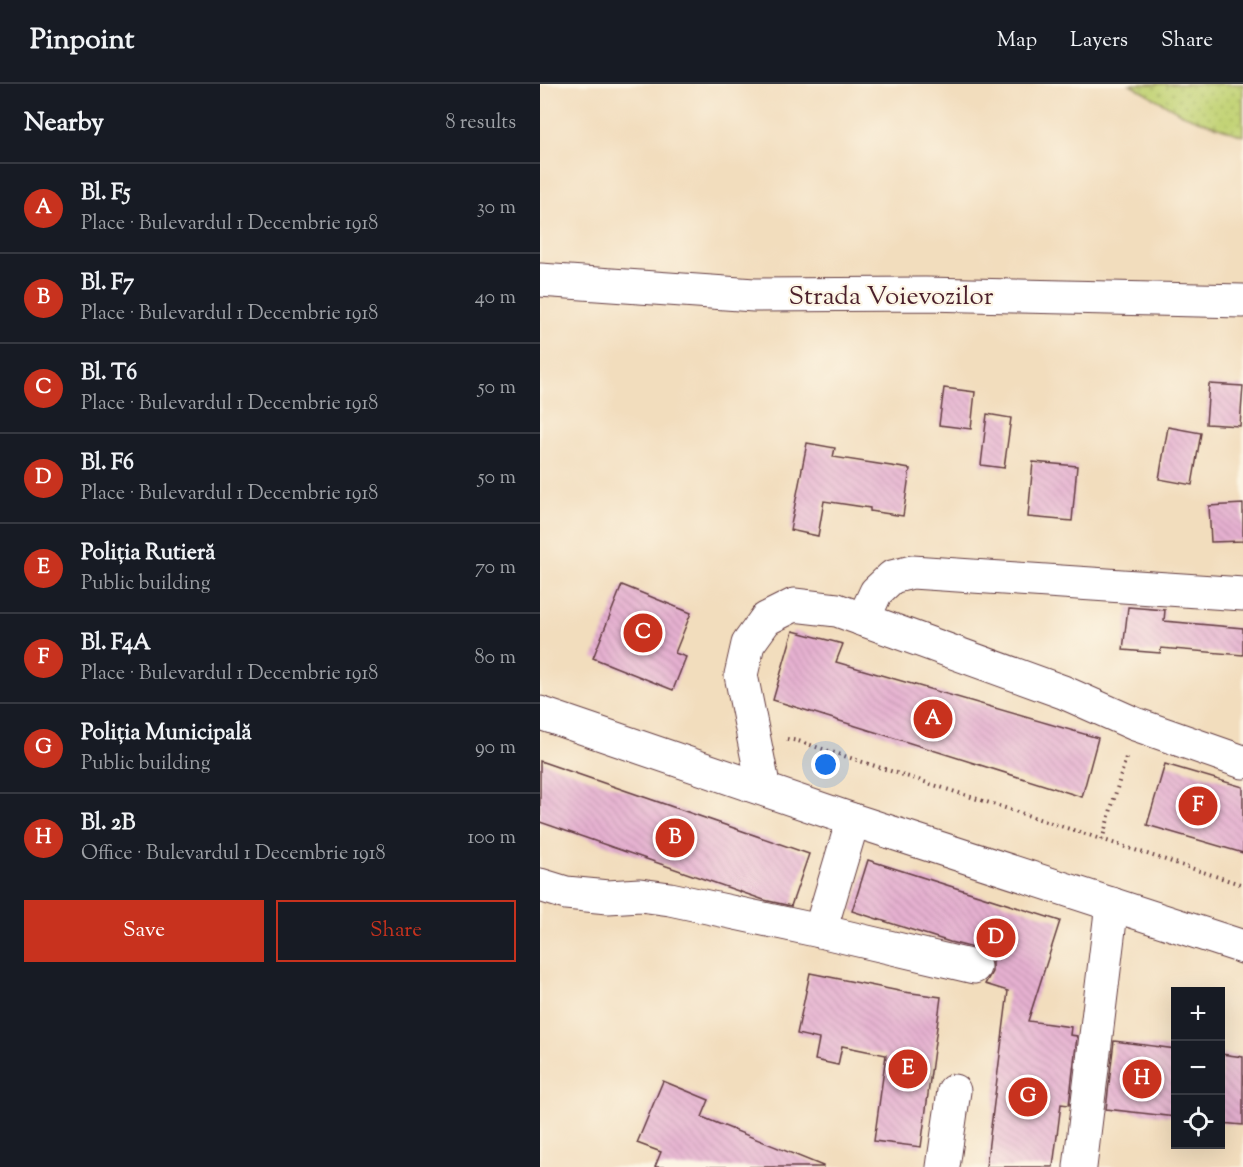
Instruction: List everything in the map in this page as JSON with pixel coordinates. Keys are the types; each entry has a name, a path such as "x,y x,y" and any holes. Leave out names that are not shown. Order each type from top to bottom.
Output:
{"street":[{"name":"Strada Voievozilor","path":"540,280 754,295 937,294 1243,301"},
{"path":"863,620 876,592 892,577 912,572 1243,594"},
{"path":"764,789 741,675 748,644 766,619 794,604 837,610 1063,692 1135,724 1243,762"},
{"path":"540,713 852,820 1243,947"},
{"path":"820,931 852,820"},
{"path":"540,885 566,893 608,897 640,895 670,898 974,967"},
{"path":"1080,1167 1112,904"},
{"path":"943,1167 954,1091"}],"path":[{"path":"1102,840 1135,724"},
{"path":"752,733 798,741 1243,885"}],"green space":[{"path":"1130,84 1243,84 1243,136 1182,114"}],"building":[{"path":"1209,384 1243,386 1240,426 1206,424"},
{"path":"944,388 975,392 971,429 939,425"},
{"path":"987,414 1011,418 1004,468 981,465"},
{"path":"1168,427 1201,433 1192,485 1159,479"},
{"path":"807,443 835,448 833,457 910,469 903,516 824,501 818,536 790,530"},
{"path":"1033,462 1077,466 1072,521 1028,517"},
{"path":"1243,504 1243,541 1211,542 1209,506"},
{"path":"622,585 691,613 675,653 686,657 673,690 593,658"},
{"path":"1128,607 1165,610 1164,621 1243,628 1243,655 1161,648 1160,653 1123,650"},
{"path":"793,631 843,644 836,662 1098,738 1082,797 773,700"},
{"path":"540,761 809,854 791,906 764,900 540,822"},
{"path":"1165,764 1243,787 1243,853 1147,825"},
{"path":"868,860 1060,921 1028,1021 1071,1027 1070,1035 1077,1036 1069,1105 1061,1104 1053,1167 986,1167 1008,991 985,984 992,972 994,956 978,949 852,911"},
{"path":"810,973 941,997 921,1147 874,1141 886,1055 842,1046 838,1065 815,1060 819,1039 797,1034"},
{"path":"1114,1041 1171,1048 1171,1116 1106,1109"},
{"path":"1225,1055 1243,1057 1243,1125 1225,1123"},
{"path":"663,1081 709,1100 702,1117 823,1167 655,1167 661,1152 637,1143"}],"place":[{"name":"Bl. T6","path":"643,633"},
{"name":"Bl. F5","path":"933,719"},
{"name":"Bl. F4A","path":"1198,806"},
{"name":"Bl. F7","path":"675,838"},
{"name":"Bl. F6","path":"996,938"},
{"name":"Poliția Rutieră","path":"908,1069"},
{"name":"Bl. 2B","path":"1142,1079"},
{"name":"Poliția Municipală","path":"1028,1097"}]}
